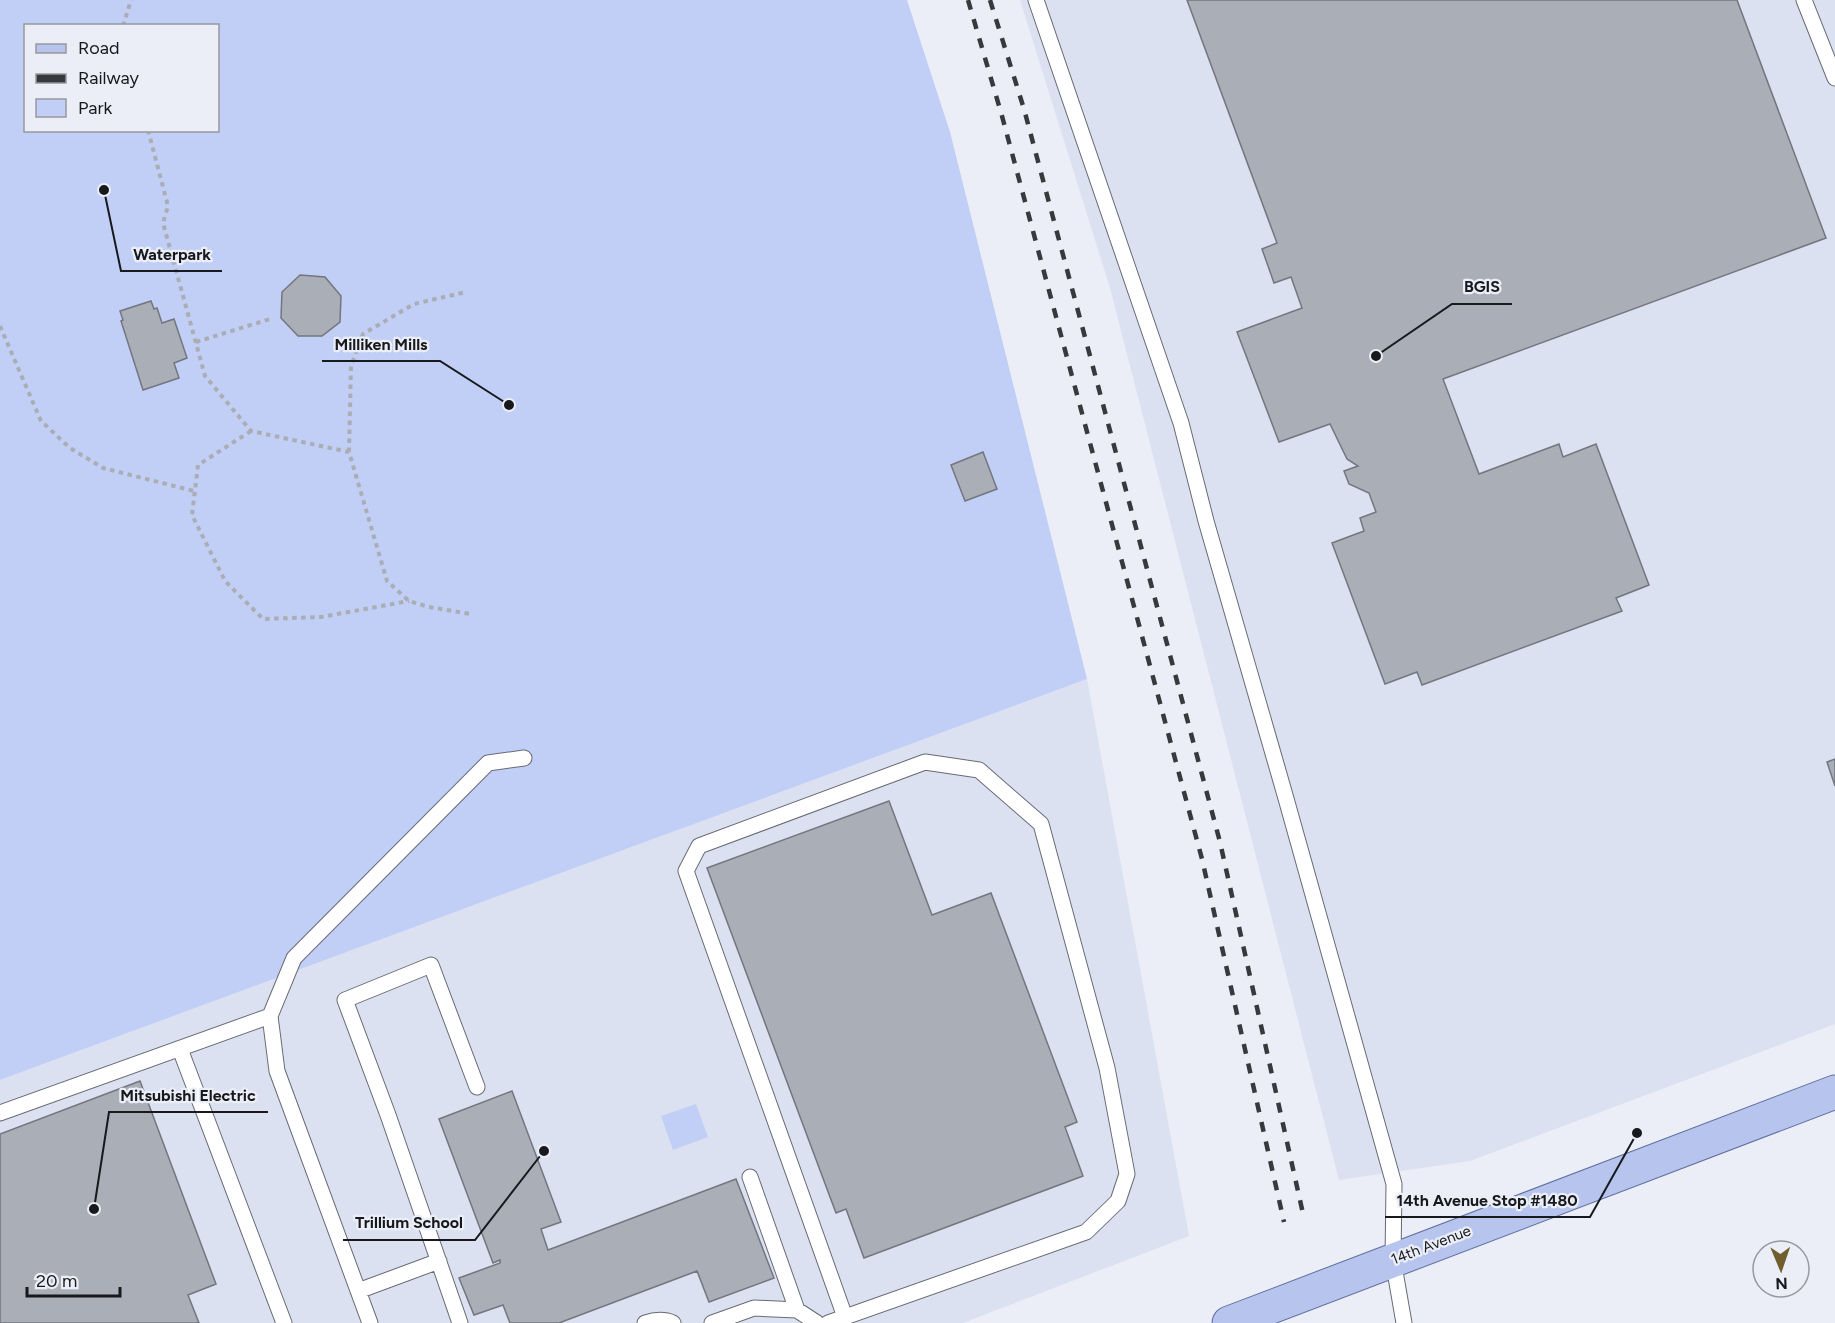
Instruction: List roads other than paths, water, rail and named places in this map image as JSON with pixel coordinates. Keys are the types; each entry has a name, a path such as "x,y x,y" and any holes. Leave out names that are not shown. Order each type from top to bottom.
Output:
{"main road":[{"name":"14th Avenue","path":"1229,1323 1835,1092"}],"lane":[{"path":"1036,0 1181,423 1206,521 1394,1184 1394,1260 1404,1323"},
{"path":"1804,0 1835,78"},
{"path":"370,1323 277,1071 270,1016 294,958 488,763 524,758"},
{"path":"828,1323 1086,1233 1118,1201 1127,1174 1107,1068 1041,824 979,770 925,762 699,846 686,871 844,1317"},
{"path":"460,1323 388,1115 345,1000 431,965 477,1088"},
{"path":"0,1113 270,1016"},
{"path":"180,1048 284,1323"},
{"path":"750,1178 797,1310"},
{"path":"358,1291 439,1261"},
{"path":"712,1323 754,1308 797,1310 817,1323"},
{"path":"645,1323 652,1320 673,1323"}],"railway":[{"path":"968,0 1002,116 1202,859 1284,1222"},
{"path":"990,0 1024,109 1220,842 1304,1218"}],"place":[{"name":"Waterpark","path":"104,190"},
{"name":"BGIS","path":"1376,356"},
{"name":"Milliken Mills","path":"509,405"},
{"name":"14th Avenue Stop #1480","path":"1637,1133"},
{"name":"Trillium School","path":"544,1151"},
{"name":"Mitsubishi Electric","path":"94,1209"}]}
